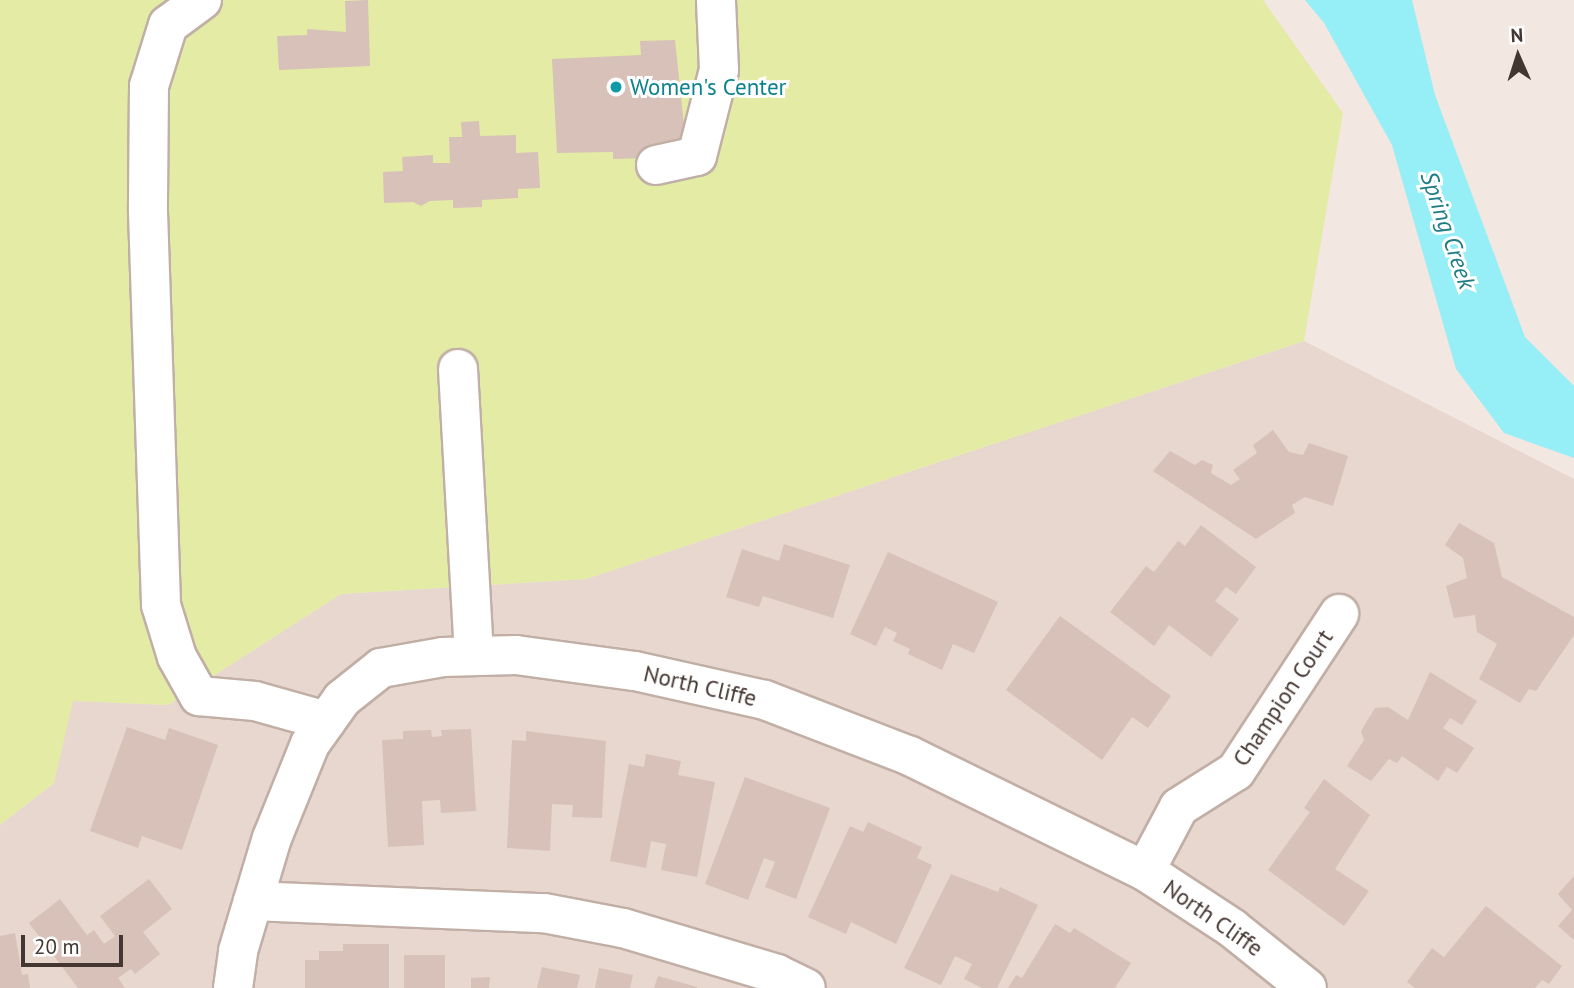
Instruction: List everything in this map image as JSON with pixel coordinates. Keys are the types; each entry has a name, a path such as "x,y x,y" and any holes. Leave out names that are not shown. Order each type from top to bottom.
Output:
{"street":[{"path":"202,0 168,25 149,86 148,212 161,605 177,657 199,696 255,701 326,722"},
{"path":"656,165 696,156 719,70 716,0"},
{"path":"458,369 474,656"},
{"name":"Champion Court","path":"1145,871 1179,807 1237,771 1339,614"},
{"name":"North Cliffe","path":"233,988 238,951 281,814 310,744 342,699 382,668 474,656 516,655 635,671 765,700 910,756 1145,871 1233,928 1307,988"},
{"path":"253,901 544,913 624,928 777,974 806,988"}],"shaded area":[{"path":"1304,341 1574,479 1574,988 0,988 0,825 54,783 72,701 168,705 341,594 586,579"}],"green space":[{"path":"0,0 1263,0 1343,113 1304,341 586,579 341,594 168,705 73,701 54,783 0,825"}],"water":[{"name":"Spring Creek","path":"1305,0 1412,0 1435,95 1525,337 1574,386 1574,458 1504,433 1456,369 1392,145 1324,23"}],"building":[{"path":"368,0 370,66 279,70 277,36 307,35 307,29 346,32 345,1"},
{"name":"Women's Center","path":"675,40 686,145 647,148 647,158 613,159 613,152 557,153 552,59 641,55 640,41"},
{"path":"479,121 480,136 516,135 516,153 538,152 540,188 518,189 518,198 482,200 482,207 453,208 453,200 430,201 421,206 413,202 384,203 383,172 403,171 402,157 433,155 433,163 450,163 449,137 462,137 461,122"},
{"path":"1273,430 1289,452 1303,455 1309,443 1348,456 1333,506 1305,497 1292,505 1295,513 1256,539 1153,471 1170,451 1195,465 1202,460 1213,465 1211,473 1231,485 1240,479 1233,470 1257,453 1253,445"},
{"path":"1459,523 1494,543 1502,577 1574,617 1574,635 1536,691 1529,689 1520,703 1479,679 1497,644 1477,632 1475,615 1454,618 1446,586 1467,578 1463,558 1445,545"},
{"path":"1201,525 1256,567 1236,594 1226,587 1215,601 1239,619 1211,657 1169,625 1154,646 1110,612 1146,566 1154,572 1178,541 1185,546"},
{"path":"784,544 850,565 833,618 763,596 759,607 726,597 742,549 779,561"},
{"path":"888,552 998,602 974,653 953,644 942,670 908,654 910,649 893,641 897,633 885,627 876,646 850,634"},
{"path":"1060,616 1171,696 1148,728 1132,717 1102,760 1006,690"},
{"path":"1430,672 1477,701 1462,725 1450,718 1443,728 1474,748 1457,773 1447,767 1438,781 1402,756 1397,763 1389,759 1371,781 1347,766 1364,740 1361,731 1375,708 1388,707 1408,720"},
{"path":"127,727 165,740 169,728 218,745 182,850 142,836 138,848 90,831"},
{"path":"471,729 476,811 441,813 440,800 422,801 424,845 388,847 382,740 403,739 403,731 431,730 432,737 442,736 441,730"},
{"path":"526,731 606,741 602,818 572,817 573,805 552,804 550,851 507,848 512,740 526,741"},
{"path":"646,754 681,761 678,775 715,782 697,877 661,870 666,844 651,841 646,868 610,861 629,764 644,767"},
{"path":"745,777 830,808 796,899 765,887 775,862 764,858 748,900 705,884"},
{"path":"1324,779 1370,815 1335,869 1369,891 1344,926 1268,870 1310,812 1304,808"},
{"path":"868,822 922,847 917,858 932,865 896,944 851,922 846,934 808,917 850,826 863,832"},
{"path":"951,874 998,892 1000,887 1038,905 997,988 982,988 964,979 972,964 955,956 941,985 904,968"},
{"path":"1574,876 1574,940 1558,926 1572,910 1558,894"},
{"path":"149,879 172,909 143,932 160,954 135,974 131,969 118,978 125,988 78,988 29,923 60,899 87,935 94,930 104,944 115,936 100,916"},
{"path":"1486,906 1562,966 1549,984 1542,980 1535,988 1415,988 1407,982 1432,948 1444,957"},
{"path":"1055,924 1070,933 1074,928 1131,963 1115,988 1008,988 1016,975 1022,978"},
{"path":"15,933 22,975 28,974 30,988 0,988 0,936"},
{"path":"343,944 389,944 389,988 305,988 305,960 319,960 319,951 343,951"},
{"path":"404,955 445,955 445,988 404,988"},
{"path":"542,967 580,975 577,988 537,988"},
{"path":"599,968 633,975 630,988 595,988"},
{"path":"658,976 697,987 697,988 654,988"},
{"path":"490,977 489,988 471,988 471,978"}],"place":[{"name":"Women's Center","path":"616,87"}]}
